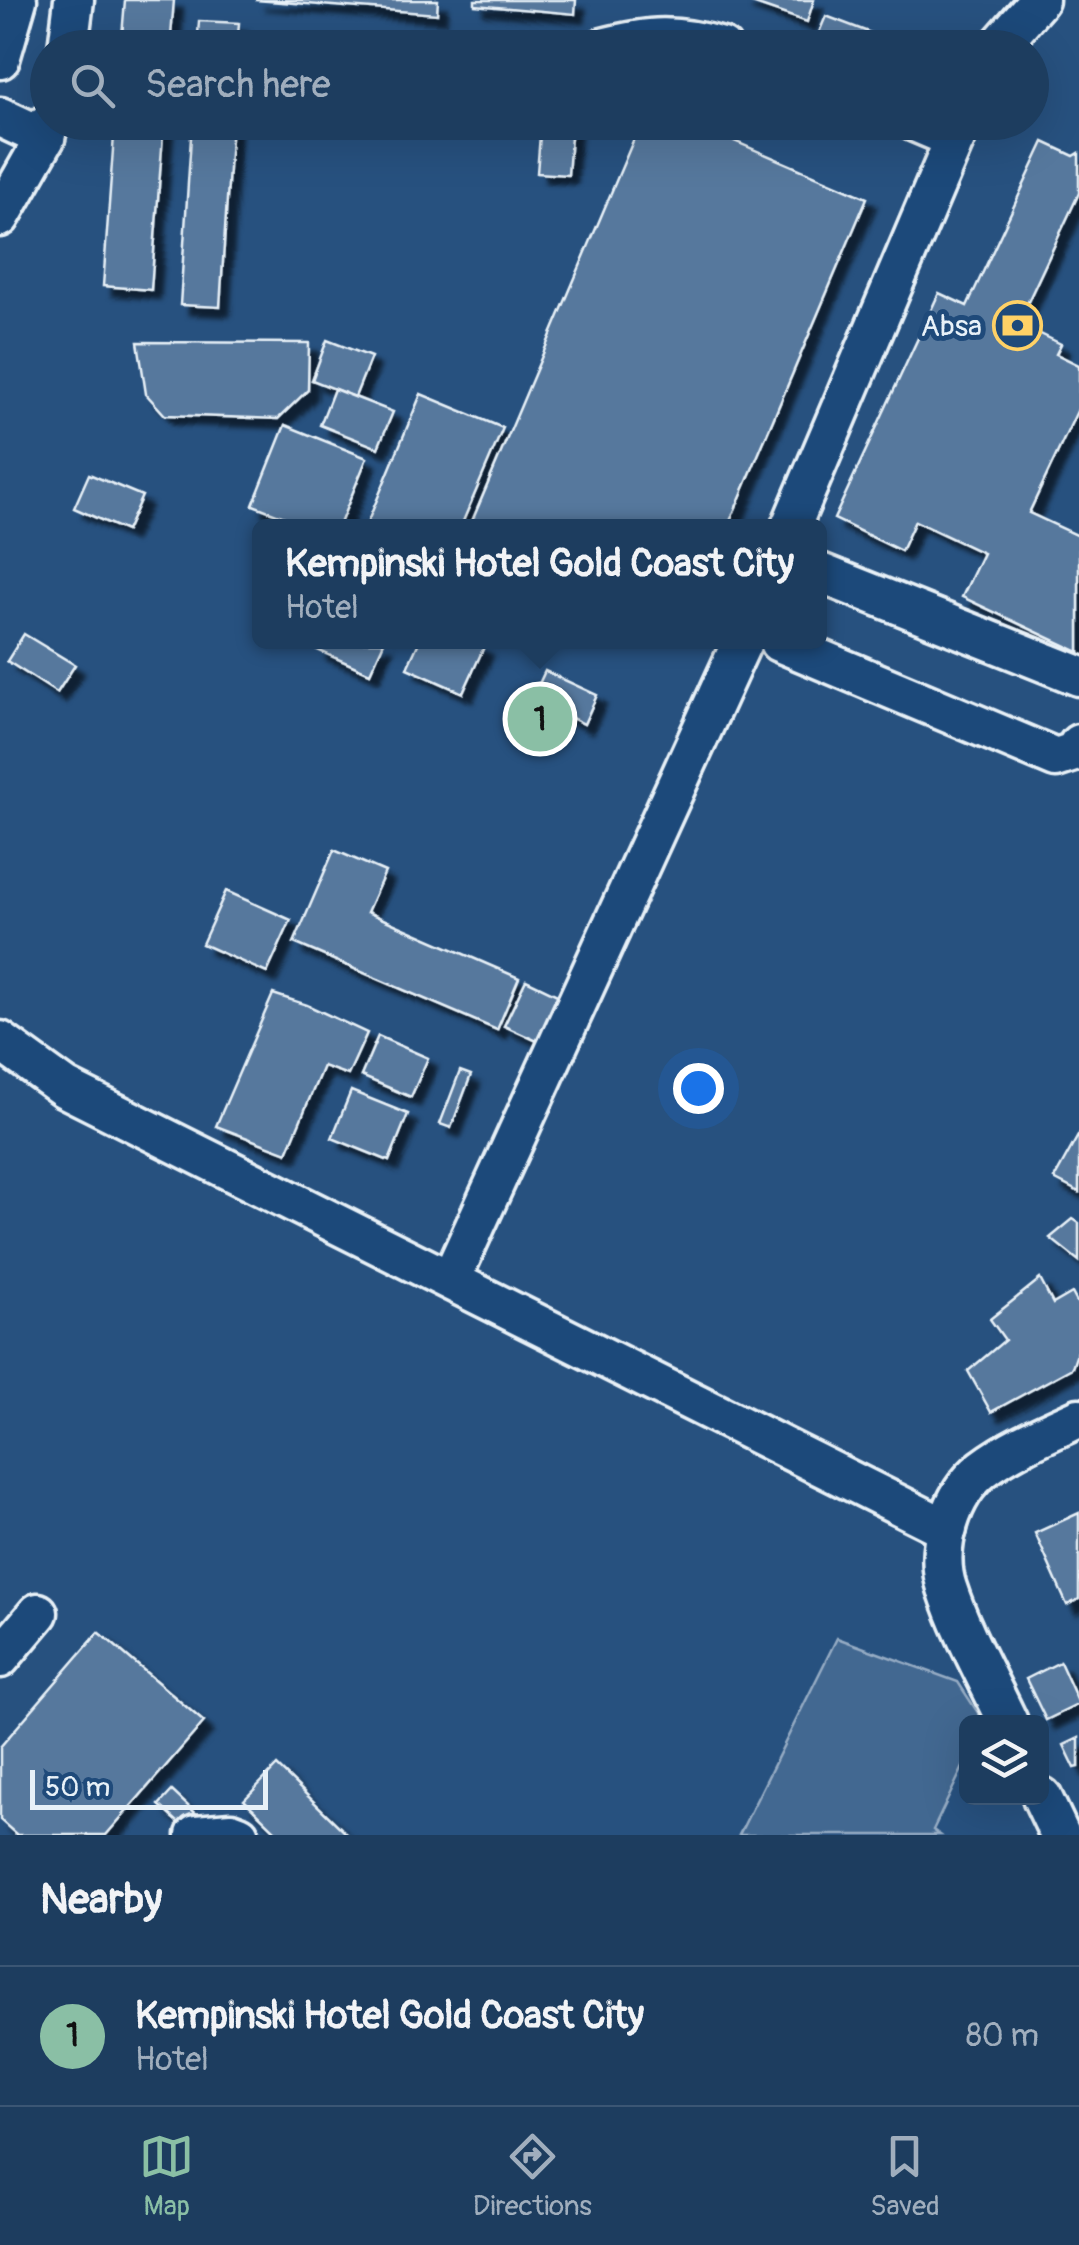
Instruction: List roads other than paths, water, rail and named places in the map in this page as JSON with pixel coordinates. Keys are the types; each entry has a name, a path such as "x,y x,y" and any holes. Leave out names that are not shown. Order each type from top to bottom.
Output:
{"street":[{"path":"0,59 17,0"},
{"path":"70,30 74,0"},
{"path":"998,30 1005,0"},
{"path":"1011,30 1039,0"},
{"path":"0,117 30,125"},
{"path":"0,217 42,140"},
{"path":"794,519 954,140"},
{"path":"827,576 1079,676"},
{"path":"452,1279 739,649"},
{"path":"796,649 1056,758 1074,752 1079,744"},
{"path":"0,1041 65,1088 947,1529"},
{"path":"1005,1715 946,1587 942,1559 947,1529 958,1499 980,1471 1016,1448 1079,1418"},
{"path":"0,1658 38,1613"},
{"path":"1046,1805 1060,1835"},
{"path":"196,1835 239,1835"}],"place":[{"name":"Absa","path":"1017,326"},
{"name":"Kempinski Hotel Gold Coast City","path":"540,719"}]}
